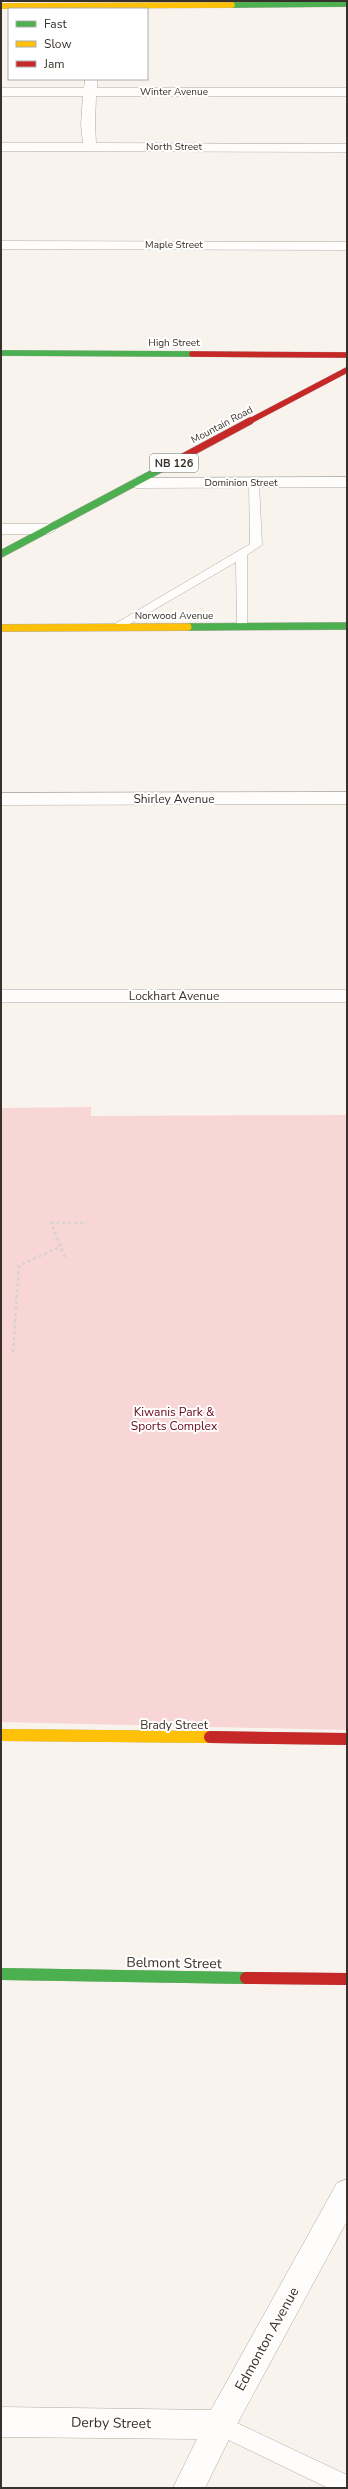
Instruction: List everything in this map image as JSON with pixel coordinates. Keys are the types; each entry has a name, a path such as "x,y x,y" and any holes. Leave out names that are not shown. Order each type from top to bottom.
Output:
{"street":[{"path":"1,6 300,3 347,4"},
{"path":"90,86 88,124 90,147"},
{"name":"Winter Avenue","path":"1,92 90,86 347,92"},
{"name":"North Street","path":"1,147 347,148"},
{"name":"Maple Street","path":"1,245 347,246"},
{"name":"High Street","path":"1,353 347,355"},
{"name":"Mountain Road","path":"1,554 347,370"},
{"name":"Dominion Street","path":"136,483 347,482"},
{"path":"1,529 48,529"},
{"name":"Norwood Avenue","path":"1,628 347,626"},
{"name":"Shirley Avenue","path":"1,799 347,798"},
{"name":"Lockhart Avenue","path":"1,996 347,996"},
{"name":"Brady Street","path":"1,1735 347,1739"},
{"name":"Belmont Street","path":"1,1974 347,1980"},
{"name":"Edmonton Avenue","path":"189,2488 220,2425 347,2192"},
{"name":"Derby Street","path":"1,2422 220,2425"}],"lane":[{"path":"117,627 256,545 254,482"},
{"path":"241,554 243,627"},
{"path":"220,2425 347,2486"}],"path":[{"path":"65,1257 51,1224 87,1223"},
{"path":"13,1352 20,1266 61,1246"}],"green space":[{"name":"Kiwanis Park & Sports Complex","path":"91,1107 91,1116 347,1115 347,1730 1,1722 1,1108"}],"traffic: fast":[{"path":"232,5 347,4"},
{"path":"1,353 192,354"},
{"path":"1,554 168,465"},
{"path":"188,627 347,626"},
{"path":"1,1974 246,1978"}],"traffic: slow":[{"path":"1,6 232,5"},
{"path":"1,628 188,627"},
{"path":"1,1735 210,1737"}],"traffic: jam":[{"path":"192,354 347,355"},
{"path":"168,465 347,370"},
{"path":"210,1737 347,1739"},
{"path":"246,1978 347,1979"}]}
